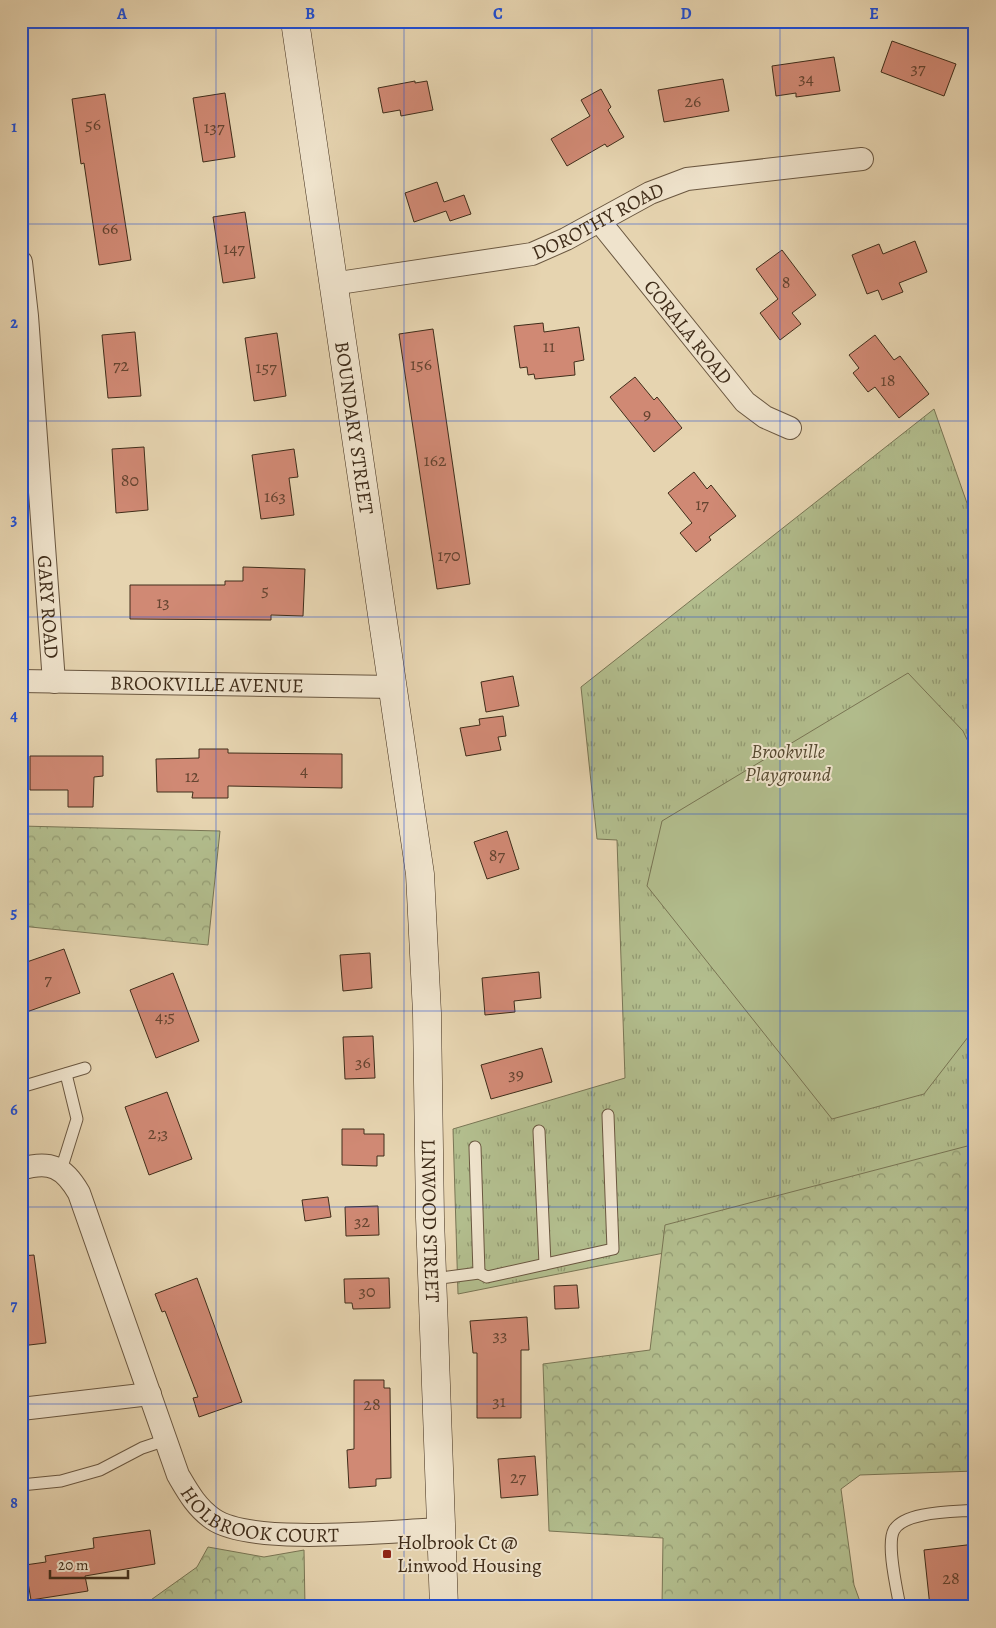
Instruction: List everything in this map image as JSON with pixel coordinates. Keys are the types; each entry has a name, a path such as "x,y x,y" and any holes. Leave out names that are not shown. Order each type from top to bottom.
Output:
{"main road":[{"name":"BOUNDARY STREET","path":"295,21 414,835"},
{"name":"LINWOOD STREET","path":"414,835 423,910 440,1529 444,1607"}],"street":[{"name":"DOROTHY ROAD","path":"332,284 532,254 600,222 650,193 687,179 862,159"},
{"name":"CORALA ROAD","path":"600,222 745,402 765,417 790,428"},
{"name":"GARY ROAD","path":"21,262 27,316 54,682"},
{"name":"BROOKVILLE AVENUE","path":"21,681 392,687"},
{"path":"21,1169 39,1164 51,1165 62,1170"},
{"name":"HOLBROOK COURT","path":"62,1170 71,1180 78,1193 178,1474 195,1504 215,1520 248,1532 281,1535 440,1529"},
{"path":"21,1409 150,1394"}],"lane":[{"path":"21,1087 85,1068"},
{"path":"62,1170 77,1119 66,1074"},
{"path":"433,1279 480,1273 487,1277 613,1249 608,1115"},
{"path":"539,1131 545,1264"},
{"path":"475,1147 480,1273"},
{"path":"21,1485 62,1481 100,1470 142,1448 166,1440"},
{"path":"900,1607 891,1544 893,1531 902,1522 917,1516 975,1510"}],"green space":[{"name":"Brookville Playground","path":"934,409 975,526 975,1223 689,1248 458,1294 453,1129 625,1078 617,840 597,839 581,687"},
{"path":"908,673 963,731 975,756 975,1028 924,1094 832,1119 647,886 662,821"},
{"path":"21,826 220,831 208,945 21,926"},
{"path":"975,1144 975,1471 860,1475 841,1489 854,1585 862,1607 662,1607 663,1538 549,1531 543,1364 650,1350 665,1225"},
{"path":"208,1547 264,1557 304,1550 305,1607 141,1607 197,1567"}],"building":[{"path":"892,41 956,64 944,96 881,72"},
{"path":"834,57 840,91 796,97 796,93 776,96 772,66"},
{"path":"723,79 729,111 664,122 658,90"},
{"path":"415,81 415,83 427,81 433,110 401,116 400,110 383,113 378,88"},
{"path":"601,89 611,107 608,110 624,137 607,147 605,144 567,166 551,139 590,116 581,100"},
{"path":"225,93 235,157 203,162 193,98"},
{"path":"105,94 131,260 99,265 84,163 81,164 72,99"},
{"path":"437,182 444,202 464,195 471,214 450,221 446,211 414,222 405,193"},
{"path":"245,212 255,278 223,283 213,217"},
{"path":"915,241 927,272 899,283 903,292 882,300 878,290 867,294 852,255 879,244 883,254"},
{"path":"782,250 816,295 792,313 801,324 780,340 760,313 778,299 756,269"},
{"path":"543,323 544,332 579,327 584,360 574,362 575,375 535,379 534,374 528,375 527,367 520,368 514,326"},
{"path":"433,329 470,584 437,589 399,334"},
{"path":"135,332 141,396 108,398 102,335"},
{"path":"277,333 286,396 254,401 245,338"},
{"path":"875,335 894,360 900,356 929,394 899,418 875,387 868,392 853,373 859,368 849,355"},
{"path":"635,377 654,400 657,397 682,428 654,452 610,397"},
{"path":"144,447 148,510 116,513 112,449"},
{"path":"294,449 298,477 289,478 294,515 261,519 252,455"},
{"path":"694,472 707,489 711,485 736,516 709,537 711,540 696,552 680,533 692,523 668,493"},
{"path":"243,567 305,569 303,616 271,615 271,620 130,619 130,585 225,585 225,581 243,581"},
{"path":"513,676 519,706 486,712 481,682"},
{"path":"503,716 506,736 498,737 501,750 466,756 460,728 480,725 479,719"},
{"path":"199,749 228,749 228,753 342,754 342,788 228,786 228,798 192,798 193,792 157,792 156,759 199,758"},
{"path":"30,756 103,756 103,776 94,777 93,807 68,807 68,790 30,790"},
{"path":"507,831 519,869 487,879 474,842"},
{"path":"64,949 80,993 21,1014 21,964"},
{"path":"370,953 372,988 343,991 340,955"},
{"path":"539,972 541,998 514,1001 515,1012 485,1015 482,978"},
{"path":"173,973 199,1041 156,1058 130,990"},
{"path":"373,1036 375,1078 345,1079 343,1037"},
{"path":"542,1048 552,1082 491,1099 481,1065"},
{"path":"167,1092 192,1159 149,1175 125,1107"},
{"path":"342,1129 364,1129 364,1134 384,1134 384,1156 377,1156 377,1166 342,1165"},
{"path":"328,1197 331,1217 305,1221 302,1200"},
{"path":"378,1206 379,1235 346,1236 345,1207"},
{"path":"34,1255 46,1343 21,1346 21,1256"},
{"path":"197,1278 242,1402 199,1417 193,1398 198,1397 165,1311 162,1312 155,1294"},
{"path":"389,1278 390,1308 353,1309 352,1303 345,1303 344,1279"},
{"path":"577,1285 579,1308 555,1309 554,1286"},
{"path":"527,1317 529,1350 521,1350 521,1418 477,1418 477,1353 473,1353 470,1321"},
{"path":"354,1380 384,1380 384,1388 390,1388 391,1478 376,1479 376,1486 349,1488 347,1450 354,1449"},
{"path":"535,1456 538,1495 501,1498 498,1459"},
{"path":"150,1530 155,1564 85,1576 88,1591 31,1600 25,1565 46,1562 45,1556 94,1548 93,1538"},
{"path":"975,1544 975,1607 930,1607 924,1550"}],"place":[{"name":"Holbrook Ct @ Linwood Housing","path":"387,1554"}]}
